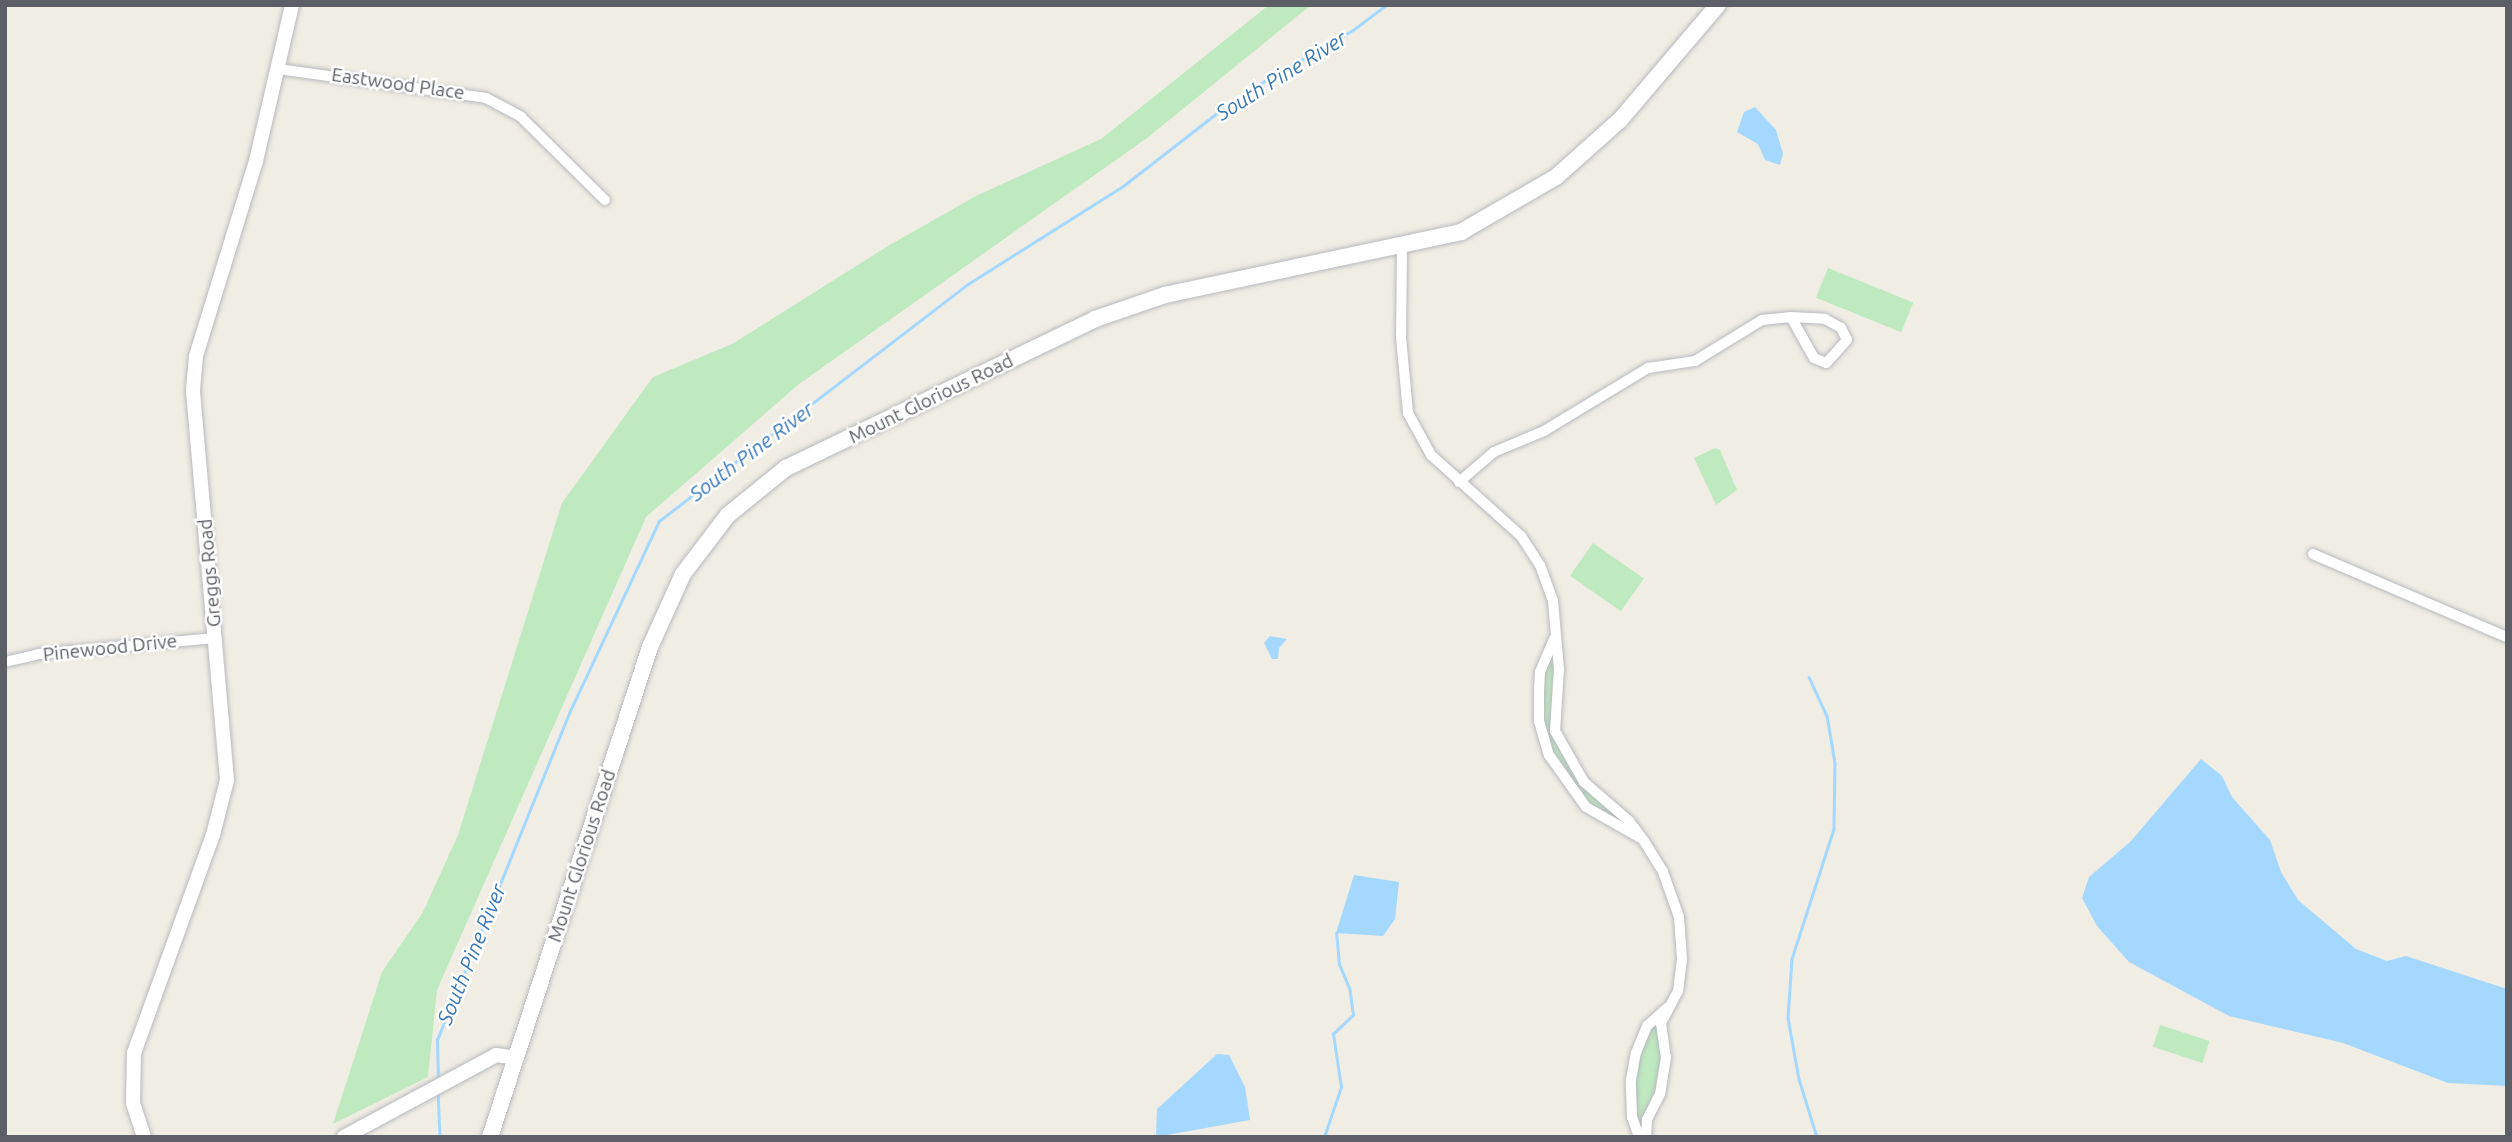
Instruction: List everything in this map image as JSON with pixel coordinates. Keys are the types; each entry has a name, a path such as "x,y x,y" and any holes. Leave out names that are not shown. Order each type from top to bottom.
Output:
{"main road":[{"name":"Mount Glorious Road","path":"490,1137 650,647 683,574 728,515 786,468 1095,319 1165,295 1402,248 1461,232 1556,177 1619,120 1713,11"}],"street":[{"name":"Greggs Road","path":"144,1137 134,1103 134,1053 214,835 227,780 193,390 196,356 254,165 292,5"},
{"name":"Eastwood Place","path":"278,68 486,98 521,117 605,200"},
{"path":"1402,248 1401,337 1408,413 1431,455 1521,536 1540,565 1553,601 1554,639 1559,669 1555,731 1575,769 1644,841 1663,872 1679,918 1682,959 1678,992 1661,1023 1665,1057 1660,1094 1647,1120 1646,1137"},
{"path":"1459,482 1494,452 1555,425 1648,368 1695,361 1762,320 1791,317 1825,319 1841,328 1847,340 1826,363 1814,358 1791,317"},
{"path":"2313,554 2507,637"},
{"name":"Pinewood Drive","path":"5,662 39,654 215,638"},
{"path":"1554,639 1540,672 1539,720 1561,777 1586,807 1644,841"},
{"path":"1561,777 1575,769"},
{"path":"1639,1137 1632,1118 1631,1080 1636,1053 1647,1027 1669,1007"},
{"path":"344,1137 379,1122 496,1055 517,1058"}],"green space":[{"path":"1269,5 1311,5 1147,138 799,384 646,517 437,990 428,1077 333,1124 382,972 423,912 458,835 562,503 653,377 732,344 888,246 976,196 1101,139"},
{"path":"1828,268 1913,302 1901,332 1816,298"},
{"path":"1715,448 1720,450 1737,490 1716,505 1694,458"},
{"path":"1593,543 1644,579 1621,611 1570,576"},
{"path":"1554,639 1555,731 1567,757 1644,841 1593,812 1549,755 1539,690"},
{"path":"1661,1024 1666,1057 1646,1137 1634,1130 1636,1053 1647,1026"},
{"path":"2160,1025 2209,1041 2202,1063 2153,1047"}],"water":[{"path":"1755,107 1776,130 1783,154 1780,165 1765,160 1758,144 1737,132 1744,112"},
{"path":"1270,636 1287,639 1279,648 1278,659 1272,659 1264,643"},
{"path":"2201,759 2222,776 2232,797 2270,840 2281,872 2298,900 2356,949 2387,961 2406,956 2507,989 2507,1086 2448,1083 2343,1043 2229,1016 2129,962 2097,926 2082,898 2089,877 2131,841"},
{"path":"1354,875 1399,882 1395,919 1383,936 1336,933"},
{"path":"1217,1054 1229,1055 1245,1087 1250,1120 1156,1137 1157,1109"}],"waterway":[{"name":"South Pine River","path":"438,1081 437,1040 570,711 659,521 968,284 1123,186 1239,96 1353,30 1386,5"},
{"path":"1809,677 1827,716 1835,763 1834,829 1792,959 1788,1018 1799,1079 1817,1137"},
{"path":"1324,1137 1341,1087 1333,1034 1353,1015 1349,988 1339,965 1336,933"},
{"name":"South Pine River","path":"438,1091 440,1137"}]}
